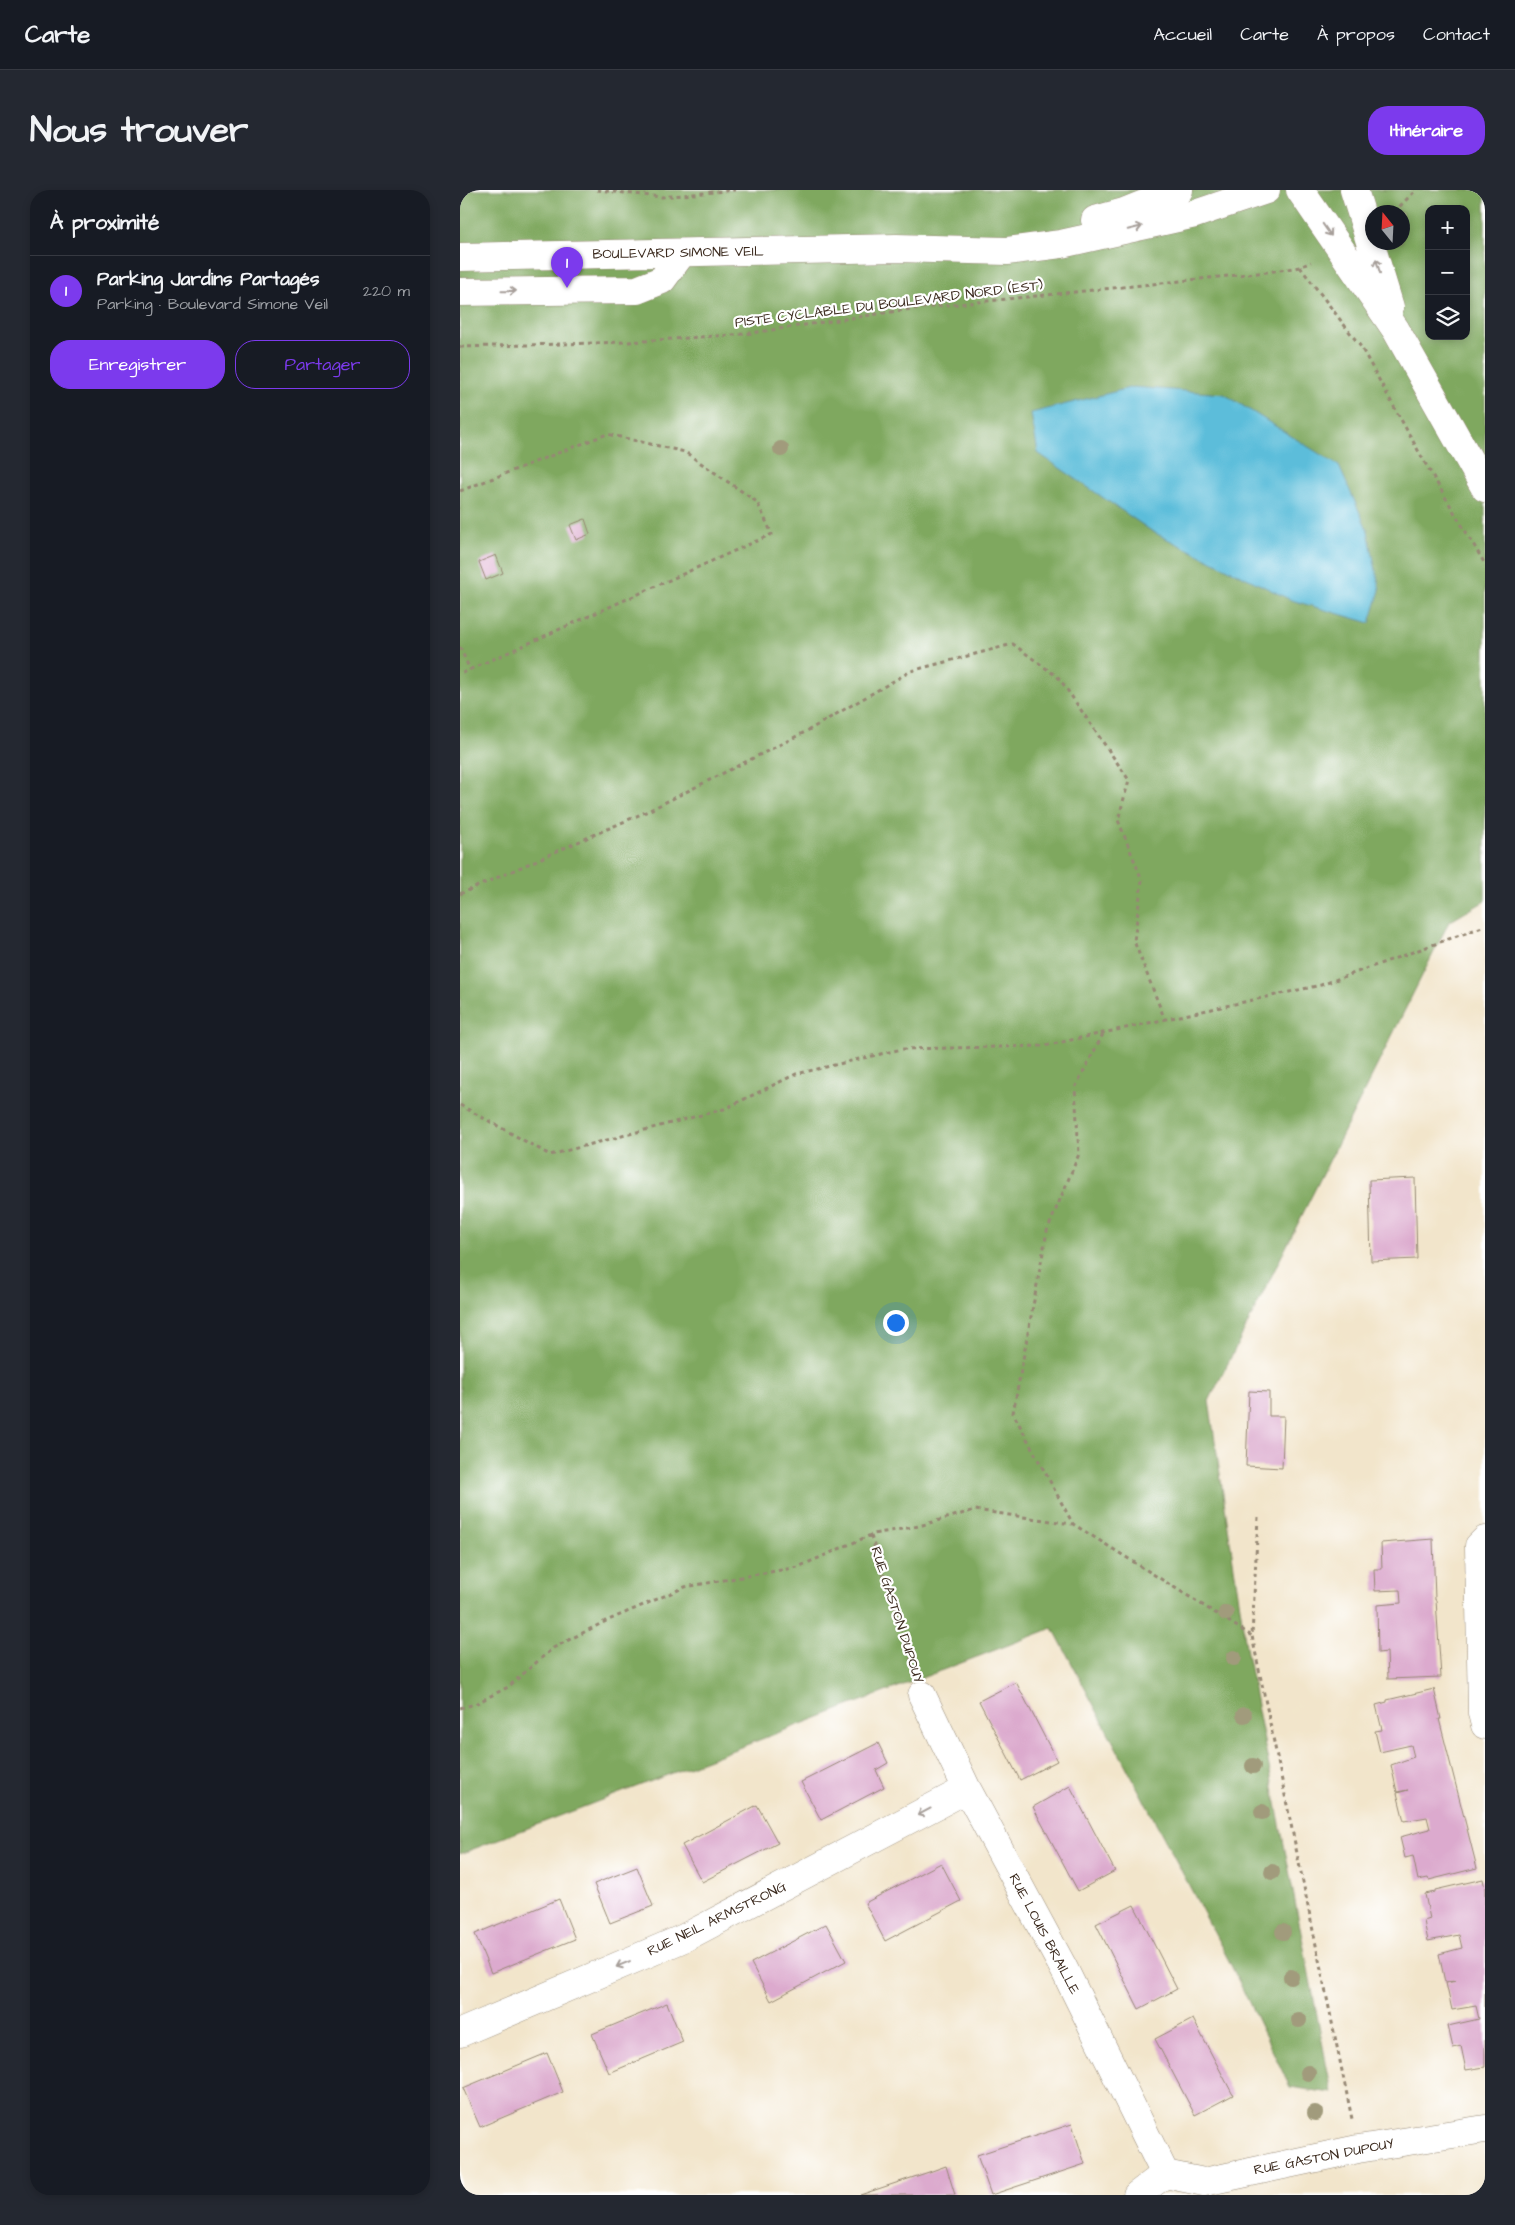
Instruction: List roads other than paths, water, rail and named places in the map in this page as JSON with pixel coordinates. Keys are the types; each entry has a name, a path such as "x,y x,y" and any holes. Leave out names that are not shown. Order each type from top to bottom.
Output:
{"street":[{"name":"BOULEVARD SIMONE VEIL","path":"896,248 1026,235 1075,226 1124,212 1179,190"},
{"name":"BOULEVARD SIMONE VEIL","path":"460,257 896,248 1007,250 1061,244 1195,214 1266,190"},
{"path":"1300,190 1396,330 1485,488"},
{"path":"1354,190 1396,330"},
{"path":"460,292 637,290 662,280 682,253"},
{"path":"1485,1540 1479,1546 1482,1713 1485,1725"},
{"name":"RUE LOUIS BRAILLE","path":"922,1695 967,1789 1064,1969 1165,2174"},
{"name":"RUE NEIL ARMSTRONG","path":"460,2033 684,1938 967,1789"},
{"name":"RUE GASTON DUPOUY","path":"1165,2174 1204,2182 1358,2149 1485,2129"},
{"path":"1137,2195 1165,2174"}],"water":[{"path":"1133,387 1224,394 1339,466 1368,531 1380,590 1370,623 1291,600 1153,532 1038,453 1031,413"}],"place":[{"name":"Parking Jardins Partagés","path":"567,288"}]}
